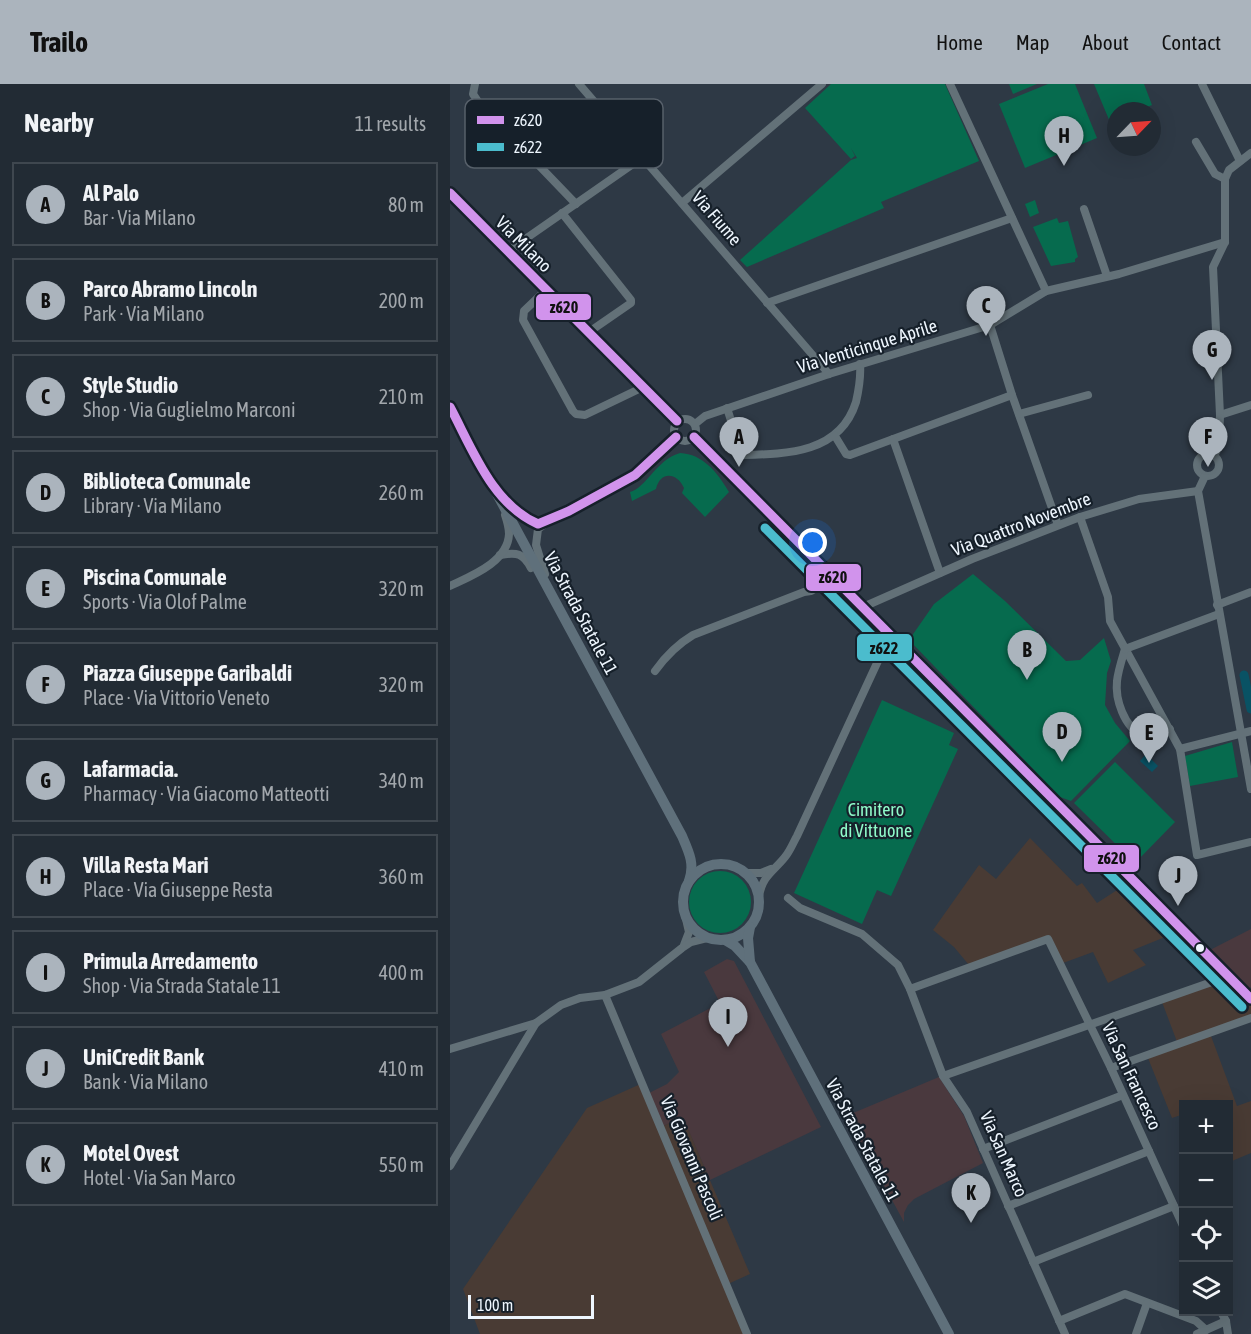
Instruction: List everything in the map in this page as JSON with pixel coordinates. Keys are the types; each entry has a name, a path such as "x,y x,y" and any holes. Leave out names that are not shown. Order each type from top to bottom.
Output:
{"main road":[{"name":"Via Strada Statale 11","path":"450,407 682,836 692,860 693,869 682,906 686,919"},
{"name":"Via Strada Statale 11","path":"682,836 698,855 715,864 727,864 747,873"},
{"path":"689,881 705,867 715,864"},
{"path":"747,873 759,896"},
{"name":"Via Strada Statale 11","path":"750,962 748,938 759,907 759,896"},
{"path":"686,919 698,933 707,938 725,940 743,934 750,927"},
{"name":"Via Strada Statale 11","path":"725,940 735,946 750,962 949,1334"}],"street":[{"path":"475,84 473,94 476,99"},
{"name":"Via Fiume","path":"579,84 592,99"},
{"path":"682,203 822,84"},
{"path":"950,84 1046,291"},
{"path":"1202,84 1240,161"},
{"path":"1196,142 1215,174 1226,179"},
{"path":"1214,456 1219,446 1220,415 1213,267 1225,242 1226,179 1229,170 1251,153"},
{"path":"541,168 576,204"},
{"path":"508,251 627,168"},
{"name":"Via Fiume","path":"652,168 830,374"},
{"name":"Via Milano","path":"450,193 677,421"},
{"path":"1084,209 1107,276"},
{"path":"562,213 631,300 631,303 589,332"},
{"path":"767,303 1012,218"},
{"name":"Via Venticinque Aprile","path":"695,424 705,416 727,408 860,364 990,325 1046,291 1225,242"},
{"path":"546,290 524,311 523,320 576,414 585,415 638,390 642,385"},
{"path":"990,325 1058,525"},
{"path":"727,408 742,455 791,452 822,443 835,436 850,417 860,381 860,364"},
{"path":"835,436 846,454 850,455 1012,395"},
{"path":"1019,414 1089,395"},
{"path":"1220,415 1251,405"},
{"path":"687,418 695,424 694,437 684,441 676,437 673,429 677,421 687,418"},
{"path":"557,605 538,556 536,535 538,529 548,521 634,475 676,437"},
{"path":"694,437 1249,995"},
{"path":"893,439 940,573"},
{"path":"1207,454 1214,456 1218,462 1218,470 1213,475 1205,476 1198,469 1198,459 1207,454"},
{"path":"1205,476 1198,491 1251,789"},
{"name":"Via Quattro Novembre","path":"862,608 940,573 1080,516 1139,499 1198,491"},
{"path":"498,493 523,519 538,524 548,521"},
{"path":"450,586 479,573 500,555 509,534 498,493"},
{"path":"1080,516 1108,597 1110,621 1180,749 1197,855 1251,842"},
{"path":"500,555 518,553 525,557 557,605"},
{"path":"655,671 685,640 693,635 811,591 833,578"},
{"path":"1217,605 1251,592"},
{"path":"1125,649 1219,614"},
{"path":"759,896 761,885 771,869 786,855 797,836 890,635"},
{"path":"1125,649 1117,680 1117,695 1121,710 1129,723 1142,735 1154,736 1170,729"},
{"path":"1180,749 1251,731"},
{"path":"747,873 761,873 771,869"},
{"name":"Via San Marco","path":"788,898 800,908 862,934 898,965 910,989 943,1076 968,1112 1065,1334"},
{"path":"682,948 688,939 689,932 686,919"},
{"path":"450,1049 522,1029 536,1023 561,1005 580,998 605,995 639,982 691,942 707,938"},
{"name":"Via San Francesco","path":"910,989 1048,939 1124,1095 1179,1217"},
{"path":"943,1076 1229,976"},
{"name":"Via Giovanni Pascoli","path":"605,995 747,1334"},
{"path":"1111,1068 1251,1018"},
{"path":"450,1166 536,1023"},
{"path":"983,1149 1124,1095"},
{"path":"1008,1206 1149,1151"},
{"path":"1033,1262 1174,1206"},
{"path":"1059,1321 1125,1294 1196,1321 1206,1330"},
{"path":"1136,1334 1147,1303"},
{"path":"1224,1316 1228,1334"},
{"path":"1197,1334 1226,1321"}],"shaded area":[{"path":"1030,838 1077,886 1082,883 1097,903 1131,881 1180,931 1133,950 1146,965 1108,983 1093,952 1063,963 1050,936 969,965 954,947 933,930 979,865 996,879"},
{"path":"1251,929 1251,987 1246,990 1208,951"},
{"path":"727,959 734,961 821,1127 710,1180 683,1118 663,1126 649,1093 667,1084 679,1072 661,1034 720,1003 704,972"},
{"path":"1228,980 1251,1003 1251,1021 1211,1036 1237,1106 1251,1101 1251,1153 1233,1161 1233,1100 1179,1100 1179,1116 1172,1118 1148,1058 1179,1047 1162,1002"},
{"path":"939,1077 964,1116 983,1163 914,1199 904,1213 904,1222 846,1116"},
{"path":"645,1082 663,1126 683,1117 750,1274 728,1284 750,1334 480,1334 463,1289 587,1108"}],"green space":[{"path":"831,84 945,84 979,161 881,202 884,208 747,267 740,260 851,160 857,158 851,148 855,156 851,159 805,108"},
{"path":"1009,84 1037,84 1013,94"},
{"path":"1048,84 1075,84 1097,138 1025,168 999,104"},
{"path":"1094,84 1144,84 1151,102 1107,102 1107,115"},
{"path":"1035,200 1039,213 1030,217 1025,204"},
{"path":"1057,218 1059,223 1068,221 1078,257 1075,262 1051,266 1033,227"},
{"path":"680,453 703,461 720,478 729,492 705,517 682,493 684,488 681,483 669,476 661,479 656,489 632,501 630,492 641,485 665,461"},
{"path":"973,574 1005,601 1066,661 1080,660 1104,638 1111,661 1107,673 1105,705 1115,723 1130,741 1071,801 1060,797 909,640 934,604"},
{"name":"Cimitero di Vittuone","path":"882,700 954,733 949,745 958,749 891,896 877,890 862,924 794,893"},
{"path":"1232,742 1238,777 1190,786 1185,756"},
{"path":"1115,762 1175,822 1135,863 1074,803"},
{"path":"720,871 742,880 751,902 742,924 720,933 698,924 689,902 698,880"}],"water":[{"path":"1146,754 1158,766 1152,772 1140,761"}],"waterway":[{"path":"1244,675 1251,709"}],"transit line":[{"name":"z620","path":"450,193 677,421"},
{"name":"z620","path":"450,407 475,457 496,489 522,515 538,524 569,511 635,475 676,437"},
{"name":"z620","path":"694,437 1251,999"},
{"name":"z622","path":"765,528 1242,1007"}],"place":[{"name":"Villa Resta Mari","path":"1064,166"},
{"name":"Style Studio","path":"986,336"},
{"name":"Lafarmacia.","path":"1212,380"},
{"name":"Al Palo","path":"739,467"},
{"name":"Piazza Giuseppe Garibaldi","path":"1208,467"},
{"name":"Parco Abramo Lincoln","path":"1027,680"},
{"name":"Biblioteca Comunale","path":"1062,762"},
{"name":"Piscina Comunale","path":"1149,763"},
{"name":"UniCredit Bank","path":"1178,906"},
{"name":"Primula Arredamento","path":"728,1047"},
{"name":"Motel Ovest","path":"971,1223"}]}
